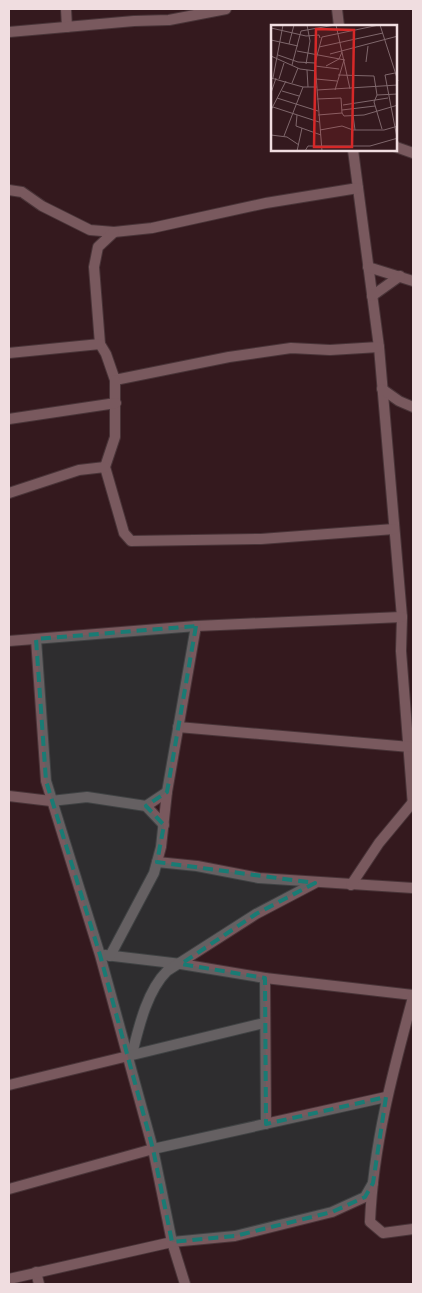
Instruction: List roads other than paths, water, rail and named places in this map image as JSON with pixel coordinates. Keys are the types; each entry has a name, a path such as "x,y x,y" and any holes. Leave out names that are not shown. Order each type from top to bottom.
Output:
{"street":[{"path":"66,9 67,27"},
{"path":"9,32 134,21 169,20 226,9"},
{"path":"337,9 339,25"},
{"path":"397,148 413,153"},
{"path":"353,151 379,347 402,617 401,651 410,747 413,806"},
{"path":"9,190 22,192 42,206 90,230 114,232 152,228 266,203 358,188"},
{"path":"114,232 98,247 94,267 100,344 106,354 115,380 115,437 106,466 124,533 131,542 261,540 394,529"},
{"path":"368,267 413,281"},
{"path":"372,296 400,276"},
{"path":"9,353 100,344"},
{"path":"115,380 229,357 291,348 330,350 379,347"},
{"path":"382,389 399,401 413,407"},
{"path":"384,411 399,401"},
{"path":"9,419 116,403"},
{"path":"9,493 78,470 106,466"},
{"path":"9,642 196,626 402,617"},
{"path":"110,956 148,885 157,862 164,825 167,792 196,626"},
{"path":"36,639 46,781 130,1055 172,1242 185,1284"},
{"path":"401,651 413,651"},
{"path":"178,727 410,747"},
{"path":"146,806 167,792"},
{"path":"9,796 51,801 87,797 146,806 164,825"},
{"path":"351,885 380,843 413,802"},
{"path":"157,862 197,866 259,878 413,888"},
{"path":"130,1055 158,980 167,971 181,964 256,914 315,883"},
{"path":"100,955 181,964 265,978 413,996 386,1097 370,1211 370,1222 383,1233 413,1229"},
{"path":"265,978 266,1124"},
{"path":"9,1085 264,1023"},
{"path":"9,1189 152,1150 386,1097"},
{"path":"9,1279 172,1242 235,1236 349,1206 365,1197 373,1183"},
{"path":"349,1206 370,1211"},
{"path":"36,1272 39,1284"}]}
